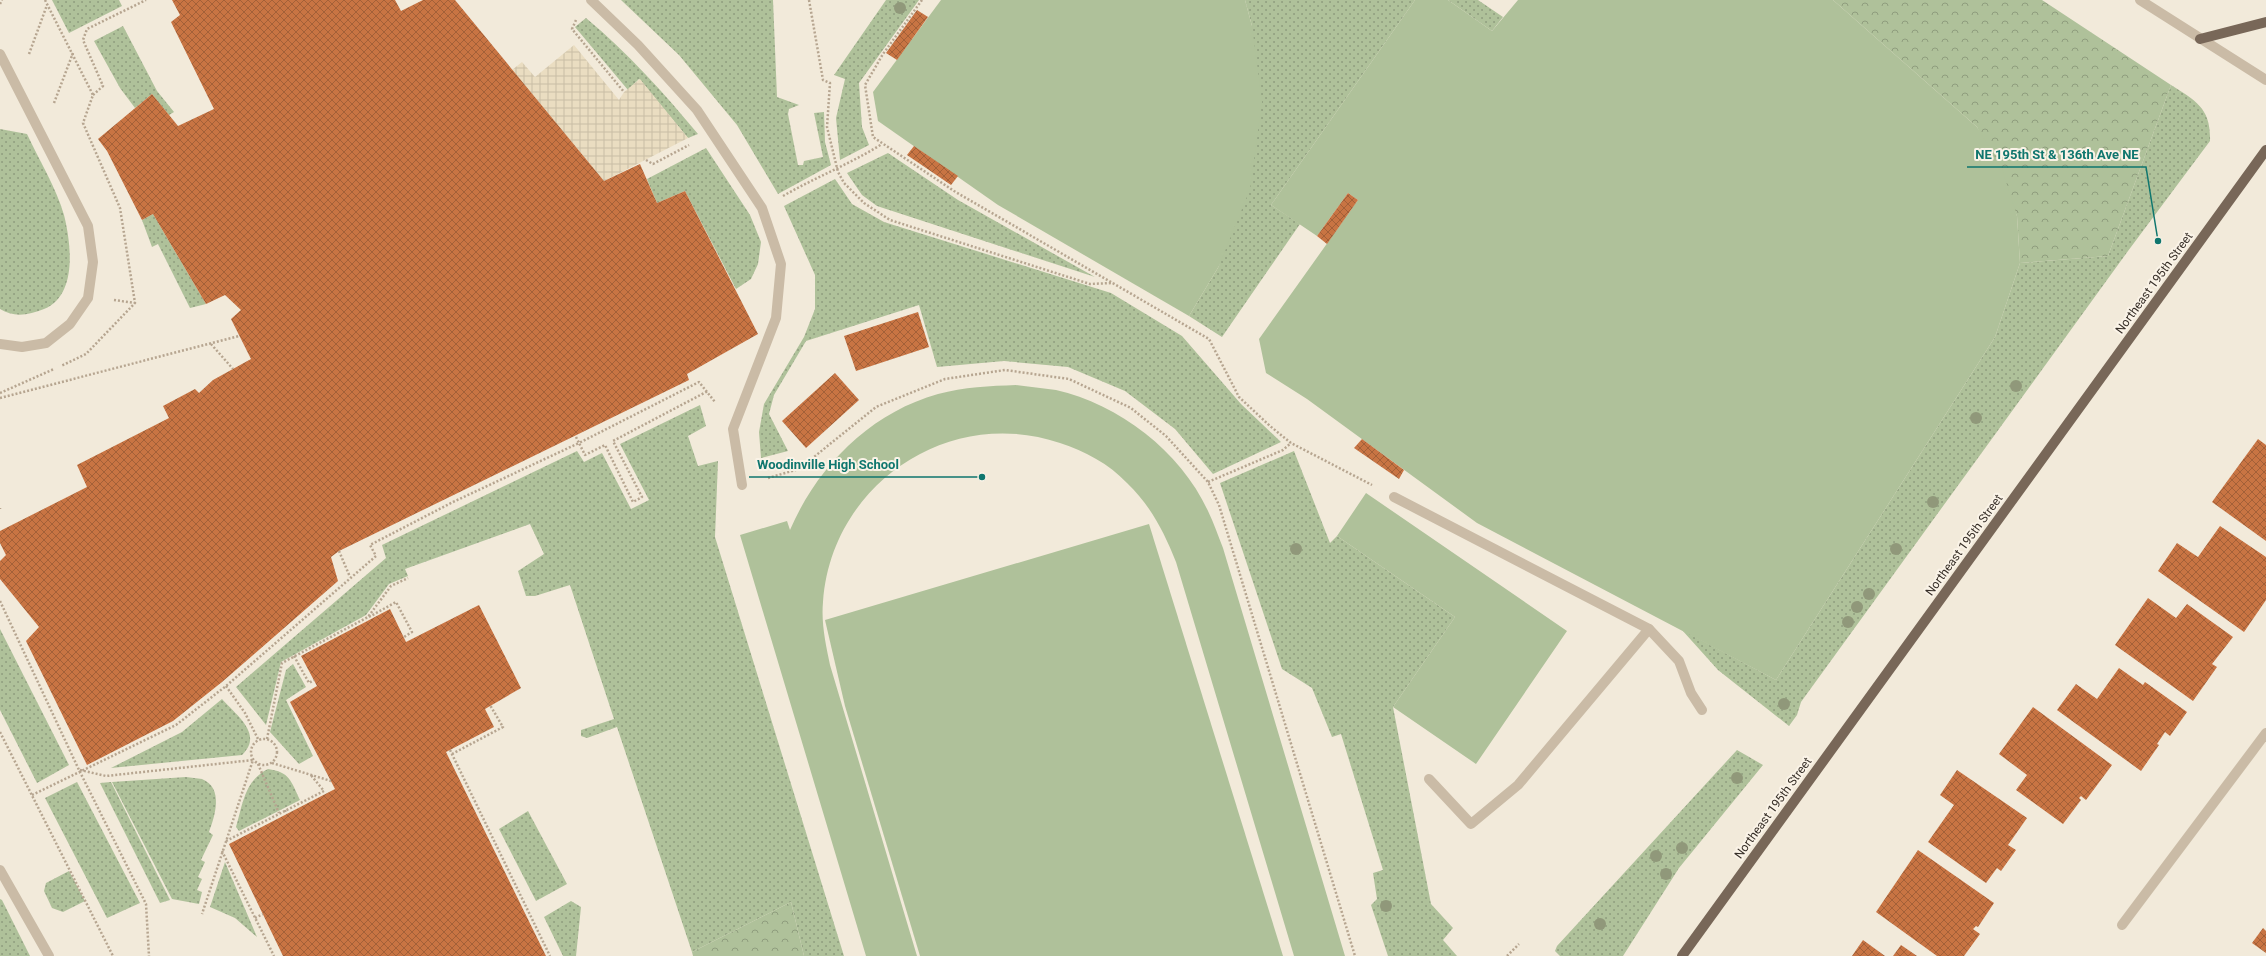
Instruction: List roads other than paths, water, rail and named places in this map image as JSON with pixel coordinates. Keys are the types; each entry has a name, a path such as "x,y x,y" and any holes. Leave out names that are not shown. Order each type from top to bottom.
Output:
{"main road":[{"path":"2200,39 2266,22"},
{"name":"Northeast 195th Street","path":"1682,956 2266,150"}],"street":[{"path":"591,0 638,45 697,110 762,208 781,264 776,318 733,429 742,485"},
{"path":"2140,0 2266,80"},
{"path":"0,54 88,226 93,262 88,298 70,324 46,343 22,347 0,344"},
{"path":"1394,497 1649,629 1679,661 1691,693 1702,710"},
{"path":"1429,780 1471,824 1518,785 1649,629"},
{"path":"2122,925 2266,733"},
{"path":"0,870 49,956"}],"place":[{"name":"NE 195th St & 136th Ave NE","path":"2158,241"},
{"name":"Woodinville High School","path":"982,477"}]}
